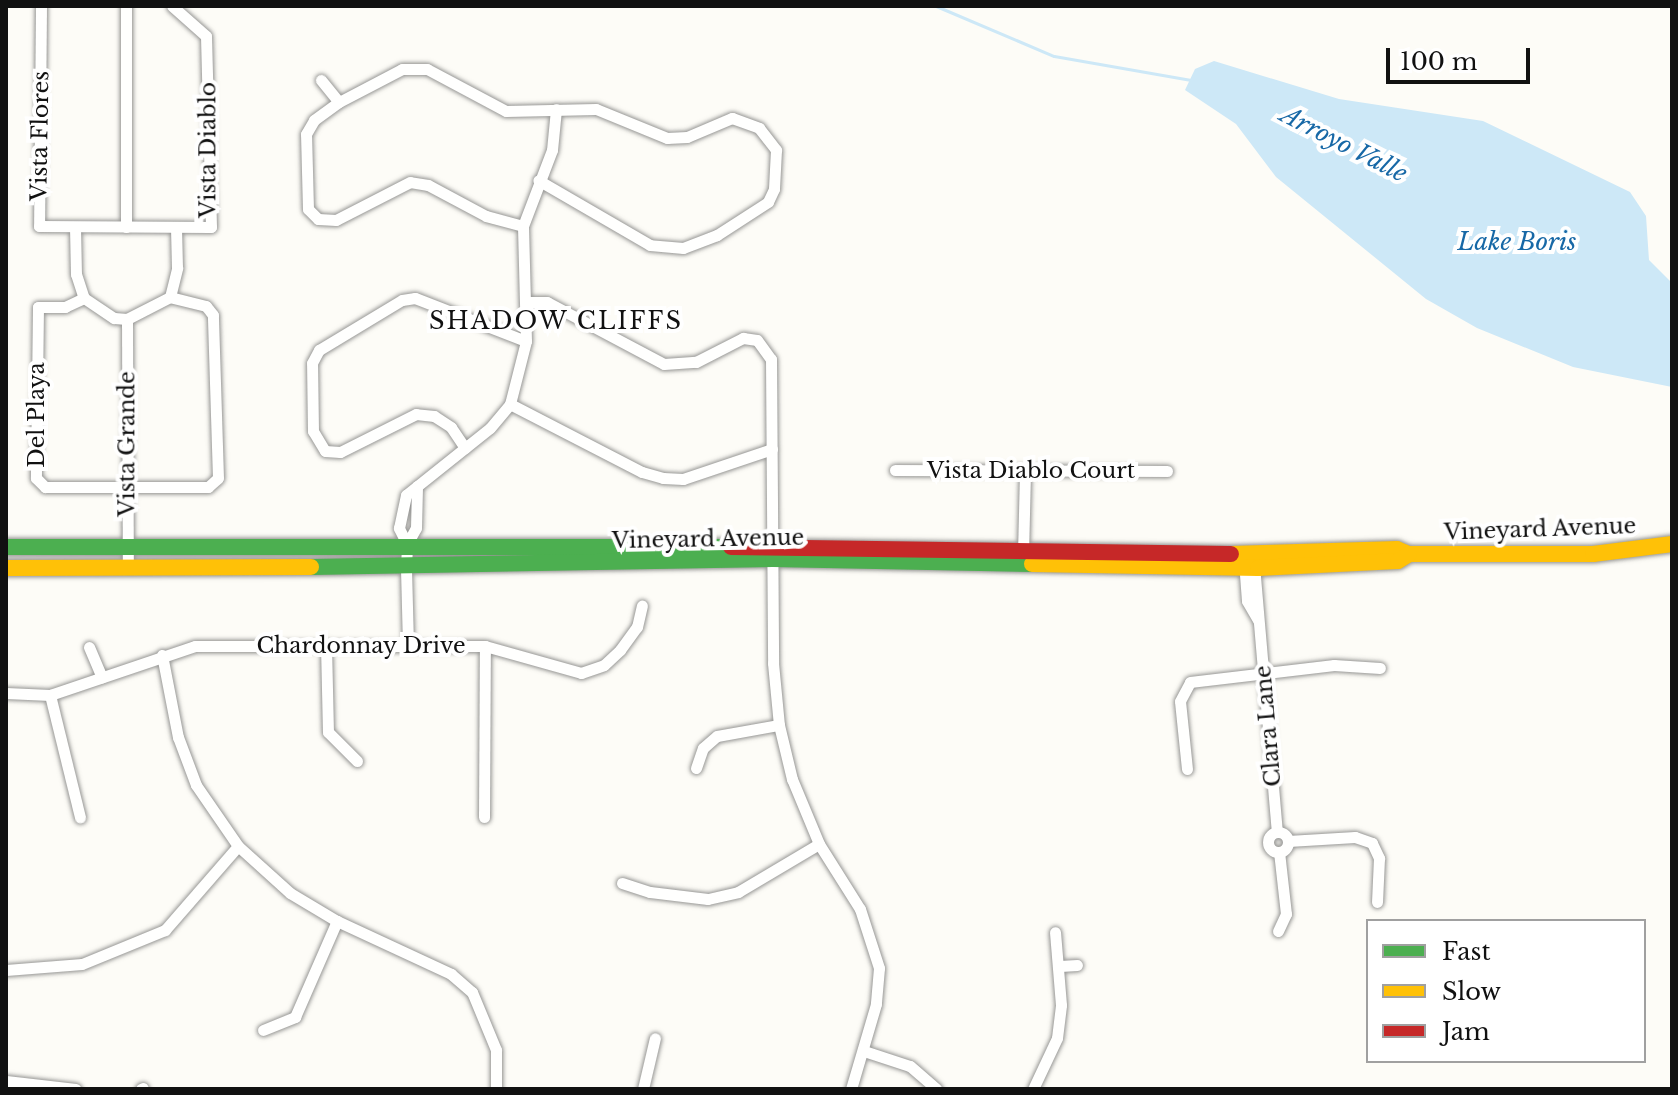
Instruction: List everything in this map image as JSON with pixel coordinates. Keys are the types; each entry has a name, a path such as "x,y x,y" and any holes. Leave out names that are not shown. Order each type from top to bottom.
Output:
{"street":[{"name":"Vista Flores","path":"41,6 39,226 126,227"},
{"path":"126,6 126,227"},
{"name":"Vista Diablo","path":"126,227 211,227 206,36 172,6"},
{"path":"523,226 486,216 428,185 410,182 336,220 318,219 308,209 306,134 314,120 339,102 402,69 427,69 506,111 608,111 667,138 687,137 732,118 770,137 776,150 774,189 768,202 717,235 692,246 666,249 650,245 538,180"},
{"path":"321,80 339,102"},
{"path":"408,645 407,544 416,528 417,486 465,448 510,404 526,341 523,226 552,150 556,109"},
{"path":"75,227 76,274 84,298 114,318 127,319 170,297 206,306 213,315 218,478 208,487 126,487"},
{"path":"170,297 177,268 176,227"},
{"name":"Del Playa","path":"84,298 65,307 38,307 36,478 45,487 126,487"},
{"path":"465,448 451,427 434,416 416,414 340,452 325,451 313,431 312,363 319,350 402,300 415,298 526,341"},
{"path":"526,302 561,308 664,364 682,366 743,338 757,340 771,359 779,725 792,779 819,844 860,909 875,944 876,1004 851,1089"},
{"name":"Vista Grande","path":"127,319 128,568"},
{"path":"510,404 642,472 663,478 702,474 742,455 772,449"},
{"name":"Vista Diablo Court","path":"895,470 1167,471"},
{"path":"1023,555 1025,471"},
{"name":"Vineyard Avenue","path":"6,547 407,544 773,554 1023,555 1248,564 1397,549 1409,554 1593,554 1672,544"},
{"name":"Vineyard Avenue","path":"6,568 406,566 773,554"},
{"name":"Clara Lane","path":"1248,564 1247,601 1258,620 1277,832 1267,844 1279,852"},
{"name":"Chardonnay Drive","path":"50,695 195,646 485,646 581,673 604,665 620,650 637,627 642,606"},
{"path":"326,645 328,732 357,761"},
{"path":"484,817 485,646"},
{"path":"89,647 102,677"},
{"path":"162,655 178,737 196,785 238,846 290,893 337,921 451,974 472,992 496,1050 496,1089"},
{"path":"1187,769 1180,701 1184,688 1199,679 1334,665 1380,668"},
{"path":"6,693 50,695 80,817"},
{"path":"696,768 703,748 717,736 779,725"},
{"path":"1277,832 1288,841 1355,837 1372,843 1379,858 1377,902"},
{"path":"1278,931 1286,914 1279,852 1288,841"},
{"path":"622,883 708,899 738,892 819,844"},
{"path":"6,970 82,964 165,930 238,846"},
{"path":"263,1030 295,1017 337,921"},
{"path":"1033,1089 1057,1038 1060,966 1055,932"},
{"path":"1060,966 1077,965"},
{"path":"643,1089 655,1038"},
{"path":"864,1051 910,1066 936,1089"},
{"path":"6,1081 76,1089"}],"water":[{"name":"Lake Boris","path":"1214,61 1339,99 1483,121 1630,192 1646,216 1649,260 1672,283 1672,387 1573,367 1477,328 1426,299 1276,177 1236,124 1185,90 1195,69"}],"waterway":[{"name":"Arroyo Valle","path":"936,6 1054,56 1191,80"}],"traffic: fast":[{"path":"6,547 731,547"},
{"path":"311,567 773,559 1032,564"}],"traffic: slow":[{"path":"1231,554 1397,549 1409,554 1593,554 1672,544"},
{"path":"1032,564 1258,568 1398,561 1409,554"},
{"path":"6,568 311,567"}],"traffic: jam":[{"path":"731,547 1231,554"}],"district":[{"name":"SHADOW CLIFFS","path":"556,321"}]}
